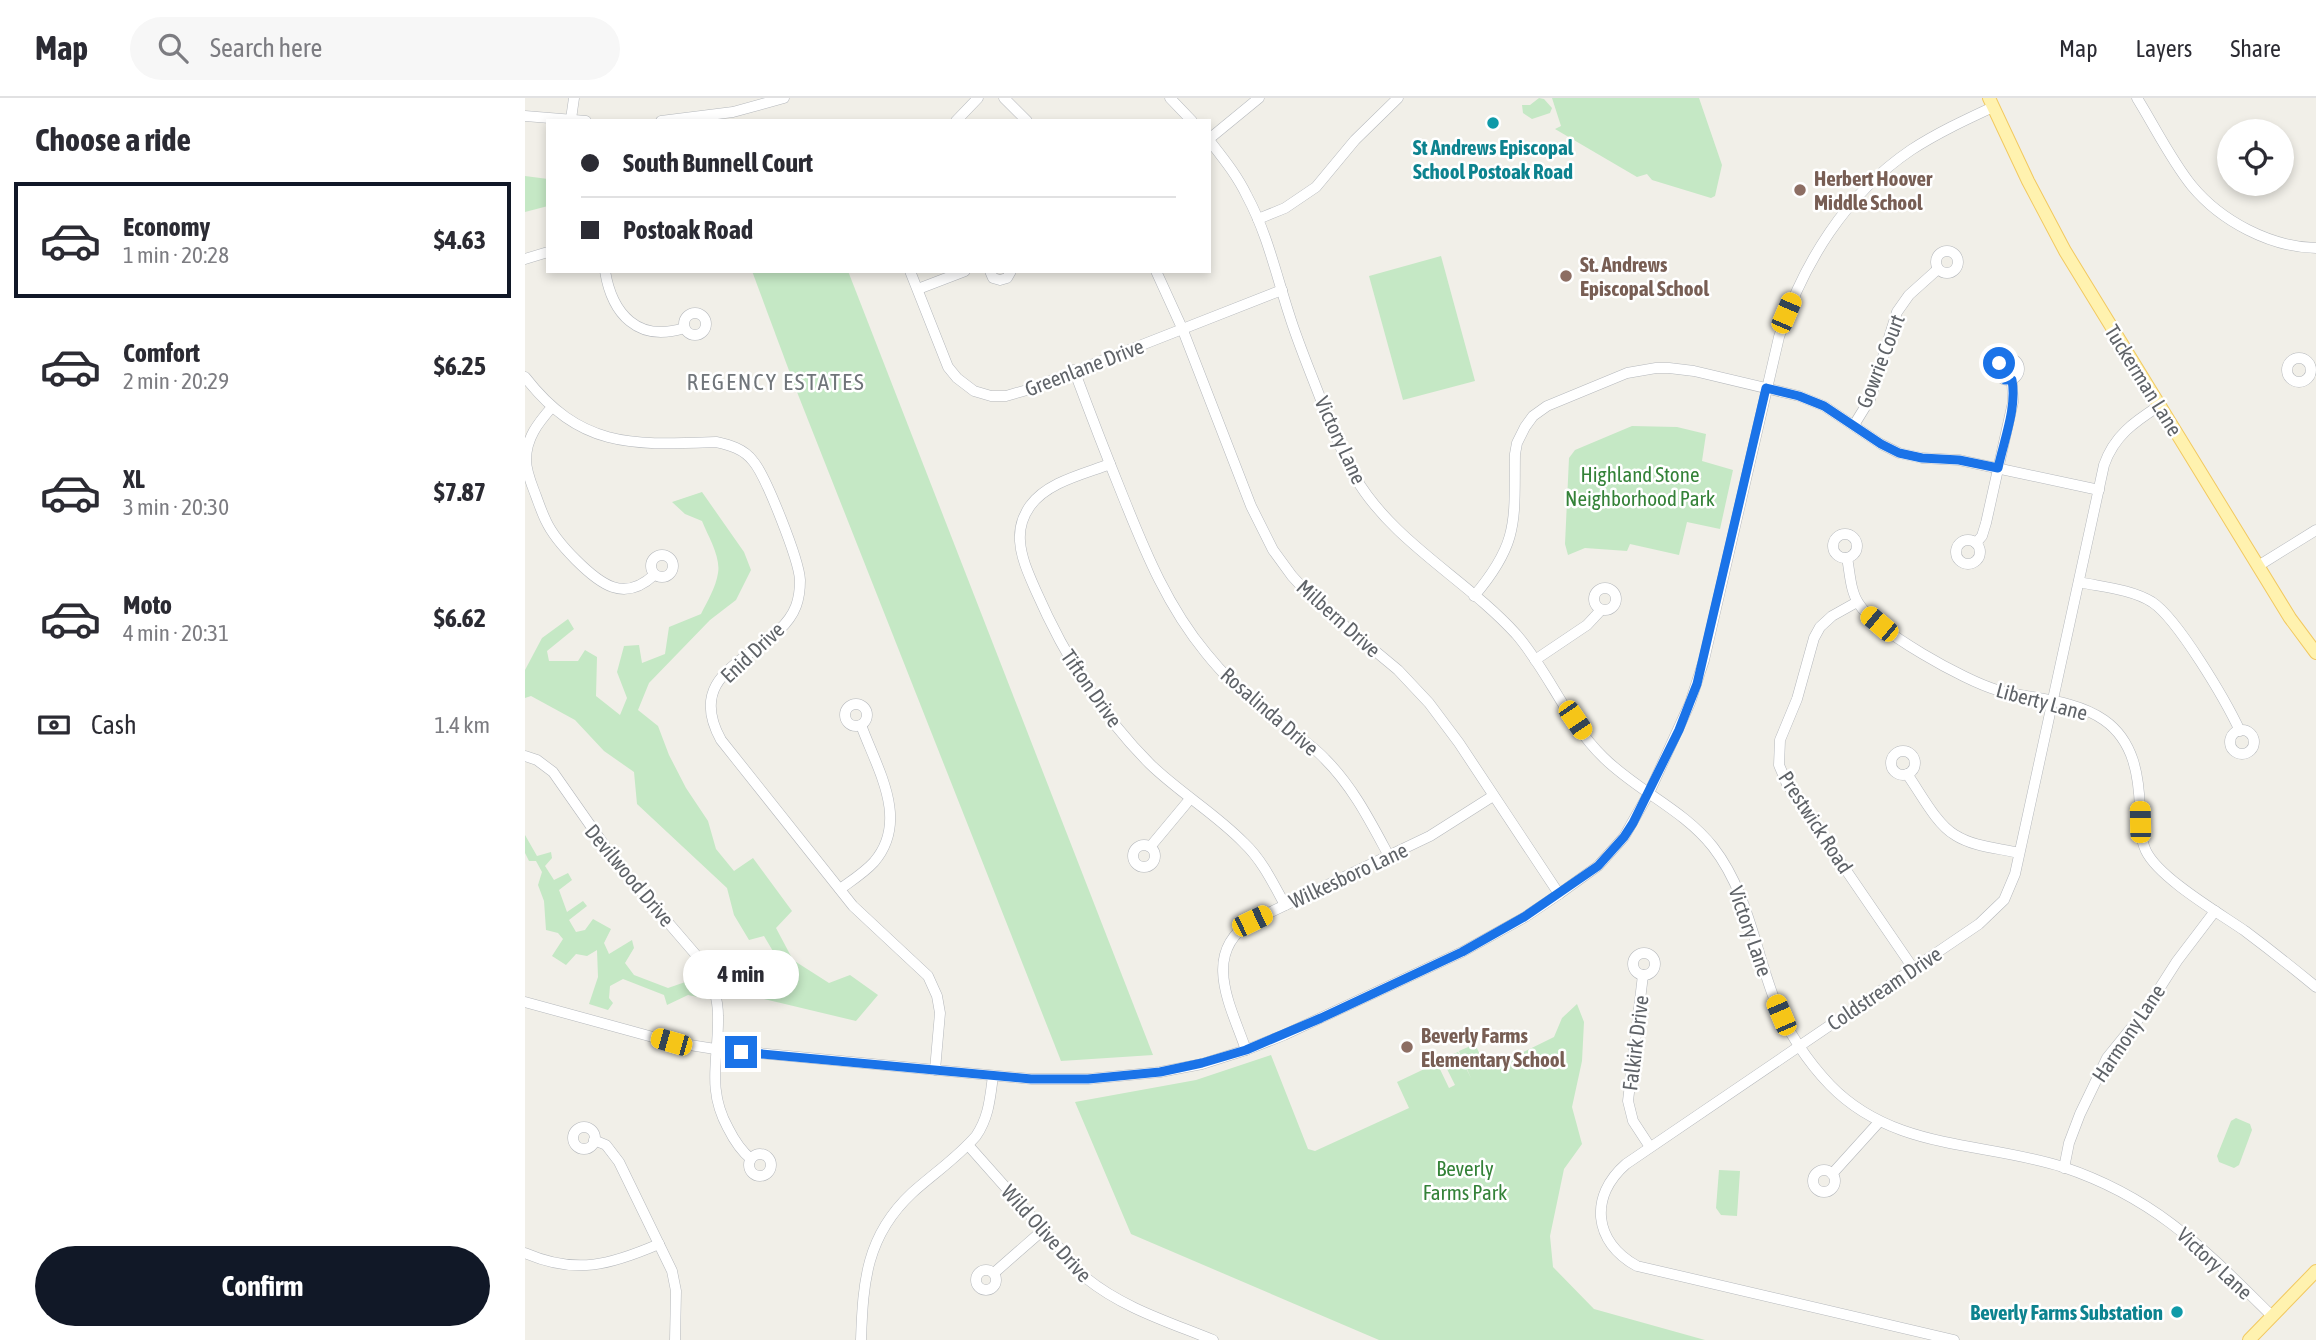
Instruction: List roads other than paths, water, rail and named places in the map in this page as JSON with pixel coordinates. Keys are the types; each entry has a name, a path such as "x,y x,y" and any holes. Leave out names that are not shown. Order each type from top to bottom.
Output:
{"main road":[{"name":"Tuckerman Lane","path":"1991,103 2065,251 2290,618 2316,653"},
{"path":"2249,1340 2316,1271"}],"street":[{"path":"572,119 574,98"},
{"path":"676,119 733,112 784,98"},
{"path":"958,119 978,98"},
{"path":"1004,98 1025,119"},
{"path":"1170,98 1190,119"},
{"path":"1211,138 1259,98"},
{"path":"1258,219 1285,208 1316,187 1355,140 1398,98"},
{"path":"2137,98 2186,178 2206,201 2260,235 2316,248"},
{"path":"525,1002 671,1042 715,1049 993,1076 1043,1079 1120,1077 1202,1063 1246,1050 1462,952 1524,917 1598,866 1612,851 1633,823 1679,730 1697,684 1779,337 1796,290 1815,253 1843,214 1883,172 1910,151 1991,103"},
{"path":"525,116 560,119"},
{"name":"Victory Lane","path":"1211,143 1237,177 1258,219 1272,254 1299,343 1328,417 1359,483 1389,521 1519,638 1597,751 1695,826 1724,863 1742,900 1781,1015 1800,1046 1835,1090 1879,1122 1924,1138 2001,1152 2064,1168 2125,1193 2169,1220 2210,1255 2271,1316"},
{"path":"525,259 546,253"},
{"name":"Gowrie Court","path":"1854,425 1874,390 1897,312 1909,295 1938,270"},
{"path":"606,273 612,297 633,324 655,332 684,328"},
{"name":"Greenlane Drive","path":"911,273 948,367 974,391 991,396 1006,396 1027,390 1282,290"},
{"path":"918,289 960,273"},
{"path":"991,273 993,278 1000,280 1007,278 1010,273"},
{"name":"Milbern Drive","path":"1157,273 1182,328 1251,506 1273,550 1315,601 1398,670 1420,692 1452,733 1559,894"},
{"path":"1474,596 1499,564 1510,541 1514,521 1516,446 1525,427 1540,411 1627,373 1656,368 1680,369 1799,396 1824,406 1899,453 1922,458 1959,460 2099,490"},
{"name":"Rosalinda Drive","path":"1074,370 1158,580 1190,633 1239,689 1323,757 1342,778 1363,808 1389,856"},
{"name":"Enid Drive","path":"525,377 552,407 575,424 614,440 651,444 727,444 747,454 761,474 798,569 799,595 795,609 787,621 723,674 712,696 712,719 721,740 840,889 868,921 922,970 933,986 940,1013 935,1070"},
{"path":"1976,543 1982,536 1986,523 2013,402 2012,380"},
{"name":"Coldstream Drive","path":"1954,1340 1648,1269 1627,1260 1612,1246 1602,1225 1601,1203 1607,1186 1618,1170 1979,924 1997,909 2013,883 2104,465 2113,445 2127,429 2159,406"},
{"path":"552,407 532,432 526,460 533,488 553,533 596,579 607,585 632,588 655,575"},
{"name":"Tifton Drive","path":"1110,464 1060,484 1039,496 1031,504 1022,523 1021,552 1053,629 1096,700 1150,763 1245,843 1269,876 1285,905"},
{"path":"2258,566 2316,530"},
{"path":"1847,558 1857,602"},
{"path":"2079,582 2138,596 2163,612 2186,640 2240,731"},
{"name":"Liberty Lane","path":"1857,602 1879,624 1957,675 1999,691 2079,708 2096,715 2115,729 2133,758 2137,770 2141,834 2146,851 2154,862 2316,987"},
{"name":"Prestwick Road","path":"1857,602 1820,627 1814,638 1797,699 1780,740 1779,765 1787,783 1913,968"},
{"path":"1535,660 1587,625 1601,610"},
{"path":"840,889 864,872 880,854 889,835 891,820 888,796 861,725"},
{"name":"Devilwood Drive","path":"525,756 537,760 553,772 615,862 702,961 713,983 717,1004 714,1087 718,1108 737,1146 751,1158"},
{"path":"1907,774 1943,826 1954,835 1976,844 2019,853"},
{"name":"Wilkesboro Lane","path":"1246,1050 1224,987 1223,959 1231,940 1248,923 1430,836 1493,796"},
{"path":"1150,847 1190,799"},
{"name":"Harmony Lane","path":"2064,1168 2077,1121 2107,1058 2145,1011 2177,961 2215,911"},
{"name":"Falkirk Drive","path":"1643,975 1628,1101 1633,1121 1650,1147"},
{"path":"861,1340 864,1283 875,1244 898,1208 968,1145 986,1118 993,1076"},
{"path":"1832,1174 1879,1122"},
{"path":"594,1140 606,1145 619,1162 674,1277 675,1340"},
{"name":"Wild Olive Drive","path":"968,1145 1086,1278 1104,1293 1213,1340"},
{"path":"994,1273 1043,1230"},
{"path":"525,1254 558,1264 591,1266 621,1260 659,1244"}],"place":[{"name":"St Andrews Episcopal School Postoak Road","path":"1493,123"},
{"name":"Herbert Hoover Middle School","path":"1800,190"},
{"name":"St. Andrews Episcopal School","path":"1566,276"},
{"name":"Beverly Farms Elementary School","path":"1407,1047"},
{"name":"Beverly Farms Substation","path":"2177,1312"}],"district":[{"name":"REGENCY ESTATES","path":"776,382"}],"park label":[{"name":"Highland Stone Neighborhood Park","path":"1640,486"},
{"name":"Beverly Farms Park","path":"1465,1180"}]}
